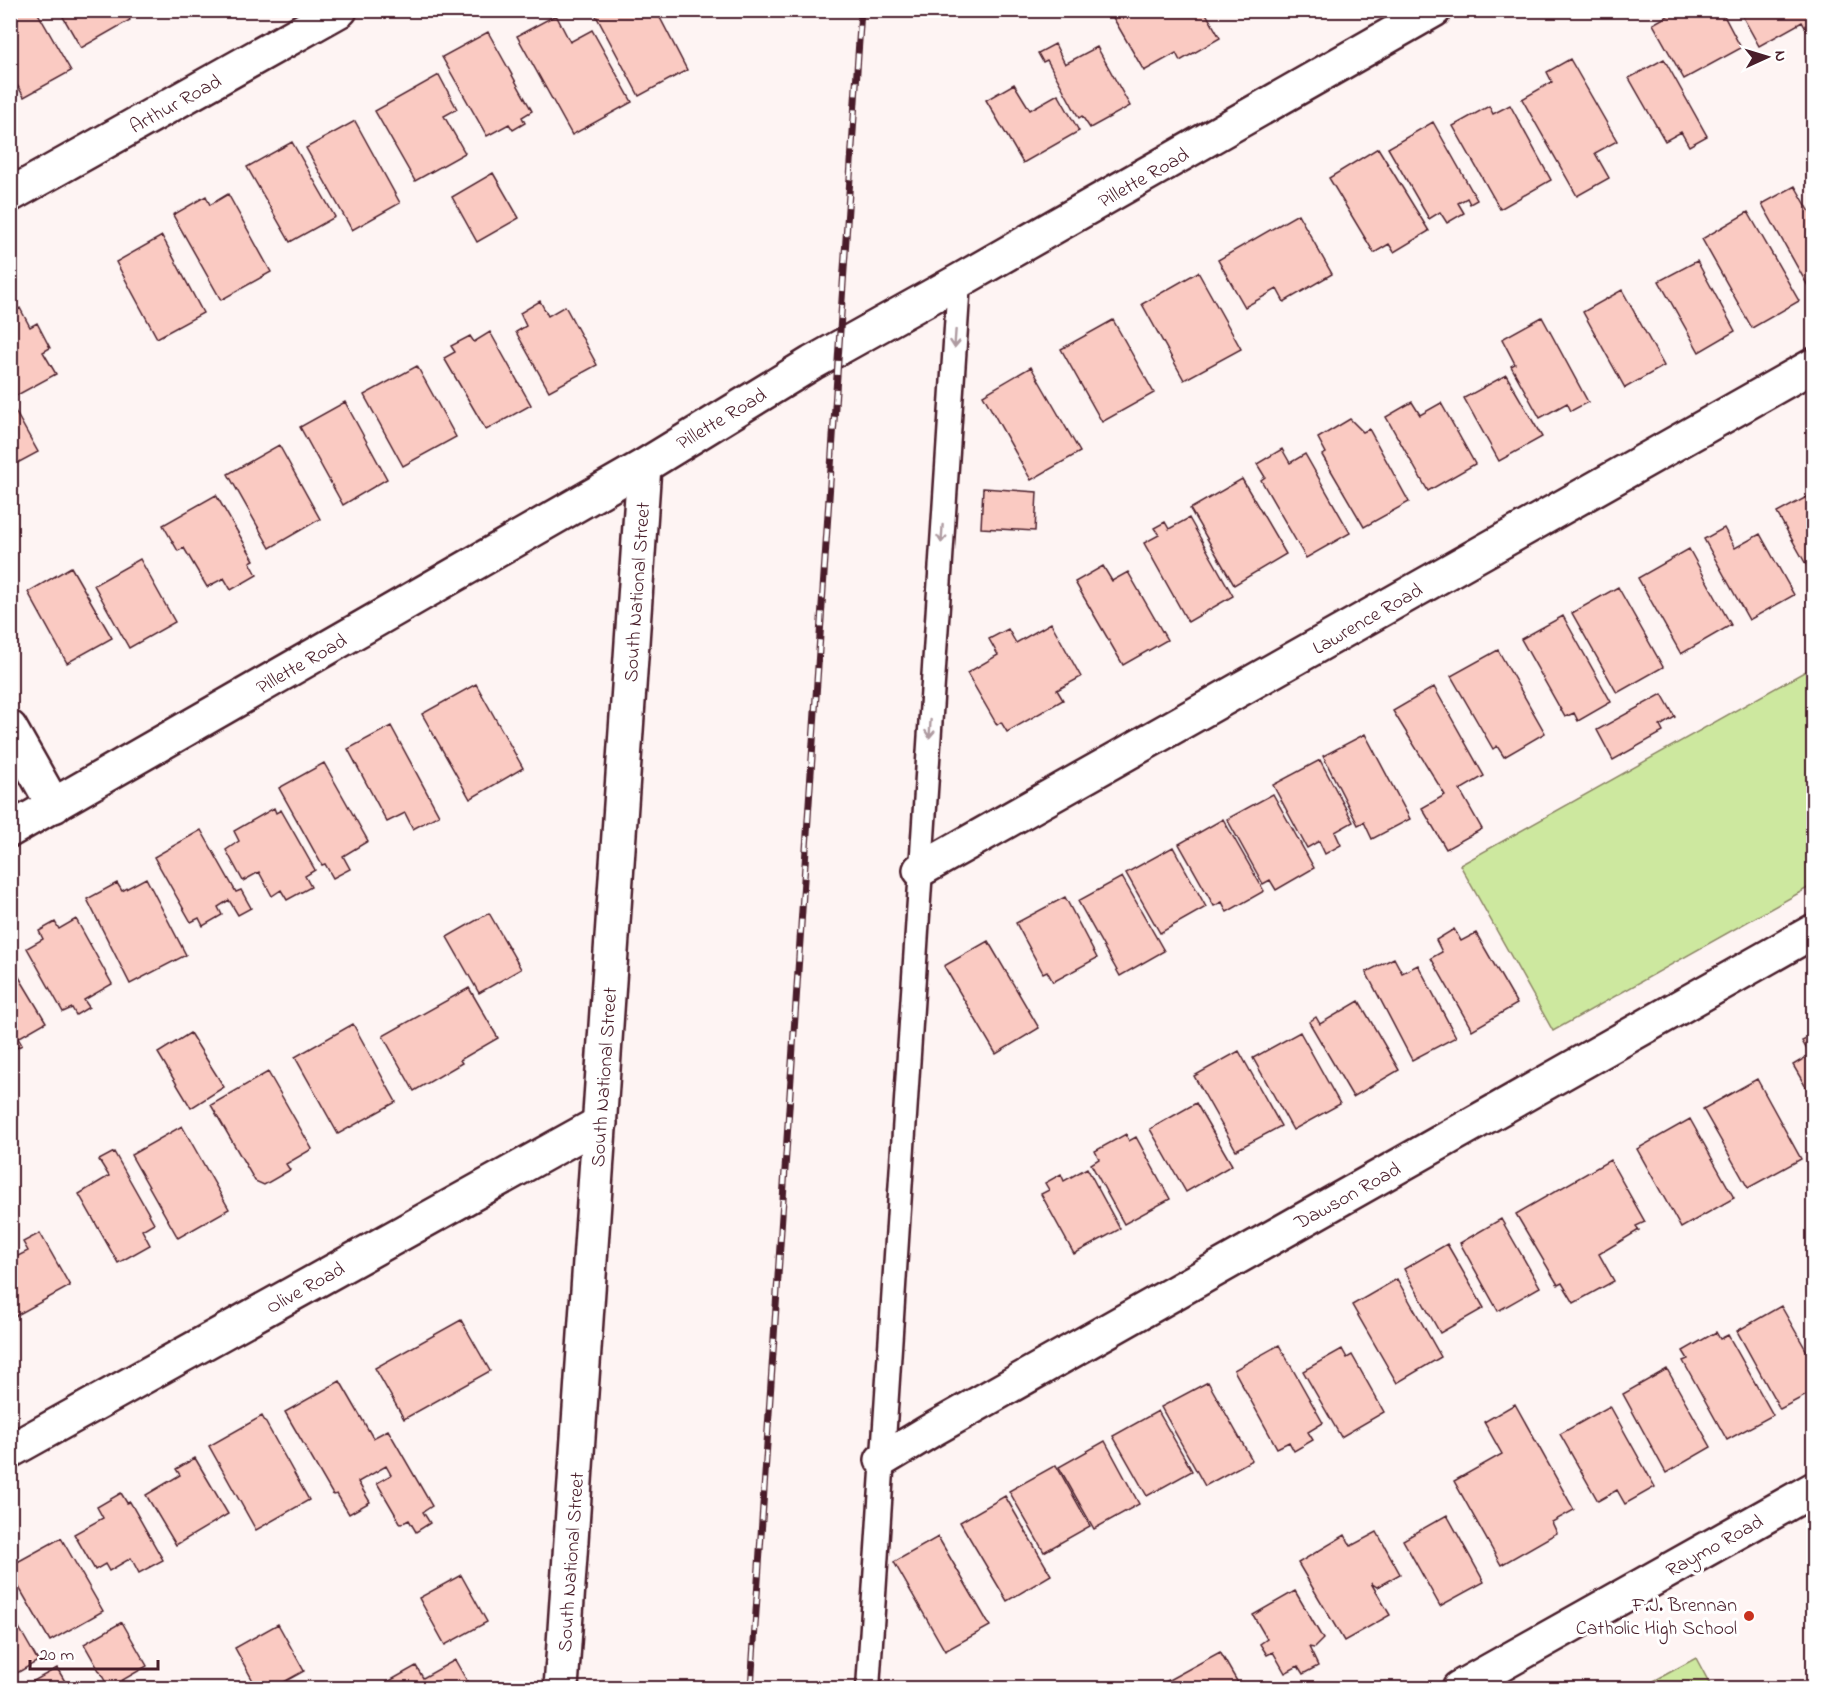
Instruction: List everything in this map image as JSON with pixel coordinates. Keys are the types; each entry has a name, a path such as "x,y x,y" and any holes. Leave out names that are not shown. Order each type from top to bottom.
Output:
{"street":[{"name":"Arthur Road","path":"10,195 340,10"},
{"name":"Pillette Road","path":"10,830 644,466 812,363 1434,10"},
{"name":"Lawrence Road","path":"920,870 1814,365"},
{"name":"South National Street","path":"561,1689 644,466"},
{"path":"10,728 54,806"},
{"name":"Dawson Road","path":"882,1460 1814,931"},
{"name":"Olive Road","path":"10,1450 600,1123"},
{"name":"Raymo Road","path":"1459,1689 1814,1489"}],"lane":[{"path":"868,1689 959,281"}],"green space":[{"path":"1813,667 1813,885 1553,1031 1460,865"},
{"path":"1696,1658 1712,1688 1641,1688"}],"building":[{"path":"10,10 36,10 71,71 24,97 10,73"},
{"path":"59,10 125,10 130,20 81,48"},
{"path":"59,10 125,10 130,20 81,48"},
{"path":"593,10 656,10 687,70 639,96"},
{"path":"1118,10 1204,10 1220,38 1180,61 1176,53 1144,71 1111,14"},
{"path":"1678,10 1721,10 1741,48 1684,79 1653,24"},
{"path":"1739,10 1814,10 1814,34 1810,36 1802,22 1759,46"},
{"path":"556,15 570,42 592,30 632,102 572,135 517,36"},
{"path":"488,32 532,111 522,117 525,123 513,130 509,124 487,136 442,57"},
{"path":"1055,44 1065,64 1097,47 1130,106 1090,128 1082,116 1079,118 1047,60 1043,62 1038,53"},
{"path":"1570,59 1617,141 1595,153 1609,178 1577,196 1522,99 1552,82 1547,72"},
{"path":"1664,59 1707,136 1689,146 1681,132 1665,141 1629,78"},
{"path":"439,75 457,109 444,116 465,153 415,181 375,111"},
{"path":"1014,84 1030,110 1058,94 1079,131 1023,163 986,100"},
{"path":"1510,105 1551,180 1500,209 1453,126 1489,106 1493,114"},
{"path":"355,121 400,203 352,230 306,148"},
{"path":"1433,122 1477,200 1470,204 1467,198 1458,203 1464,213 1447,223 1440,212 1429,219 1388,148"},
{"path":"292,142 335,217 290,242 247,167"},
{"path":"1378,148 1429,231 1394,252 1389,244 1374,253 1329,178"},
{"path":"493,173 519,218 477,242 452,197"},
{"path":"1795,186 1814,219 1814,284 1808,286 1762,204"},
{"path":"228,194 271,272 221,300 173,215 206,196 210,205"},
{"path":"1748,212 1799,301 1752,328 1702,239"},
{"path":"1298,214 1332,274 1284,302 1277,289 1245,307 1218,260"},
{"path":"162,236 203,313 157,338 116,262"},
{"path":"1697,261 1735,331 1699,352 1659,281"},
{"path":"1198,272 1241,349 1184,380 1142,304"},
{"path":"1622,290 1664,366 1625,388 1583,312"},
{"path":"540,301 548,316 565,306 597,365 549,391 516,332 526,326 520,313"},
{"path":"20,308 30,327 37,323 50,348 43,352 56,374 10,399 10,314"},
{"path":"1542,317 1588,402 1571,411 1567,403 1540,418 1511,366 1515,364 1502,339"},
{"path":"1113,320 1154,393 1102,422 1061,349"},
{"path":"490,332 531,405 486,430 444,358 455,352 451,346 470,336 474,342"},
{"path":"417,366 456,437 403,466 364,395"},
{"path":"1031,367 1080,452 1031,480 983,395"},
{"path":"1506,375 1542,437 1499,461 1464,398"},
{"path":"10,402 38,452 10,467"},
{"path":"345,402 387,479 343,505 300,427"},
{"path":"1412,402 1420,415 1441,403 1475,464 1428,491 1386,417"},
{"path":"1350,419 1363,432 1369,429 1409,502 1364,527 1322,455 1326,453 1318,438"},
{"path":"279,445 320,519 270,548 228,474"},
{"path":"1282,449 1290,463 1305,454 1350,533 1306,558 1261,480 1265,477 1257,464"},
{"path":"1242,479 1286,554 1234,585 1190,509"},
{"path":"983,488 1037,492 1035,531 981,528"},
{"path":"1814,493 1814,571 1811,573 1777,513"},
{"path":"216,495 254,560 250,562 257,575 231,590 224,578 207,587 184,548 178,551 163,525"},
{"path":"1189,518 1233,596 1188,622 1144,543 1159,535 1154,528 1165,522 1169,529"},
{"path":"1724,528 1735,548 1760,534 1794,595 1749,620 1704,539"},
{"path":"1689,549 1731,625 1681,654 1638,578"},
{"path":"140,559 175,622 129,648 94,585"},
{"path":"1103,566 1112,581 1128,572 1167,640 1123,665 1075,582"},
{"path":"71,567 112,638 67,663 28,592"},
{"path":"1618,587 1663,667 1617,693 1572,613"},
{"path":"1563,616 1611,702 1578,721 1574,713 1565,717 1521,639"},
{"path":"1051,623 1081,677 1057,690 1063,700 1007,732 1001,722 997,725 967,673 998,655 989,639 1008,629 1016,643"},
{"path":"1498,650 1545,733 1504,757 1497,746 1493,749 1451,676"},
{"path":"476,684 523,768 470,799 422,714"},
{"path":"1434,687 1484,776 1460,790 1482,829 1446,849 1422,808 1445,795 1393,711"},
{"path":"1662,694 1675,717 1660,726 1663,732 1613,760 1597,730"},
{"path":"391,726 439,815 413,829 405,813 387,822 348,749"},
{"path":"1365,734 1410,819 1372,839 1364,822 1358,825 1323,756"},
{"path":"1320,760 1353,822 1335,832 1341,845 1325,854 1319,841 1307,848 1273,785"},
{"path":"324,763 368,841 343,856 350,869 333,878 325,864 322,865 279,788"},
{"path":"1273,794 1314,868 1276,890 1270,880 1263,884 1227,819"},
{"path":"274,808 276,813 281,810 315,870 305,876 311,887 287,900 281,890 272,896 259,872 243,881 226,850 239,841 234,831"},
{"path":"1223,819 1264,891 1227,912 1222,902 1214,906 1179,844"},
{"path":"201,830 236,892 241,890 251,908 238,915 229,900 218,907 222,915 203,926 199,918 191,922 154,857"},
{"path":"1173,847 1206,907 1160,933 1126,873"},
{"path":"1122,877 1164,951 1120,976 1078,901"},
{"path":"146,878 186,955 130,984 87,899 117,883 122,891"},
{"path":"1065,897 1097,958 1053,982 1047,971 1043,973 1016,923"},
{"path":"489,913 521,969 479,993 447,937"},
{"path":"76,919 112,984 84,1000 89,1007 76,1015 72,1008 63,1012 27,948 43,939 39,931 55,922 59,929"},
{"path":"1454,929 1461,941 1476,933 1517,1004 1472,1030 1431,958 1442,952 1436,940"},
{"path":"988,941 1039,1028 996,1054 944,966"},
{"path":"1394,958 1402,973 1418,965 1456,1037 1412,1060 1366,972"},
{"path":"10,962 46,1022 18,1038 22,1045 10,1052"},
{"path":"469,988 498,1038 460,1060 462,1063 414,1091 383,1036"},
{"path":"1359,1001 1399,1070 1353,1097 1309,1022 1316,1017 1320,1024"},
{"path":"353,1024 396,1102 338,1134 295,1057"},
{"path":"1300,1032 1340,1104 1293,1130 1253,1058"},
{"path":"190,1033 224,1087 191,1108 158,1053"},
{"path":"1814,1035 1814,1101 1793,1065 1810,1055 1802,1041"},
{"path":"1239,1051 1281,1126 1236,1150 1194,1076"},
{"path":"268,1072 312,1149 286,1164 290,1170 264,1185 255,1181 211,1105"},
{"path":"1757,1079 1801,1159 1748,1188 1703,1109"},
{"path":"1196,1103 1232,1165 1186,1192 1150,1129"},
{"path":"1690,1119 1734,1198 1681,1228 1637,1149"},
{"path":"182,1126 229,1209 178,1238 131,1155"},
{"path":"1126,1134 1129,1141 1136,1137 1170,1199 1124,1224 1091,1164 1099,1159 1095,1151"},
{"path":"114,1152 154,1223 142,1230 150,1245 118,1263 79,1194 109,1176 99,1160"},
{"path":"1610,1160 1645,1222 1636,1226 1639,1230 1599,1254 1614,1281 1574,1303 1562,1283 1558,1285 1516,1214"},
{"path":"1087,1168 1120,1229 1074,1254 1041,1194 1049,1190 1045,1183 1061,1174 1064,1181"},
{"path":"1501,1219 1540,1287 1498,1311 1460,1243"},
{"path":"40,1233 70,1286 10,1319 10,1260 28,1251 23,1242"},
{"path":"1447,1244 1484,1308 1440,1333 1404,1269"},
{"path":"1397,1279 1441,1357 1397,1383 1352,1305"},
{"path":"1781,1306 1814,1364 1814,1391 1780,1409 1737,1331"},
{"path":"461,1320 490,1371 404,1419 375,1368"},
{"path":"1716,1332 1720,1339 1728,1335 1773,1415 1727,1440 1683,1361 1688,1359 1683,1351"},
{"path":"1279,1345 1323,1423 1308,1432 1313,1440 1294,1451 1289,1442 1277,1448 1234,1370"},
{"path":"1342,1349 1347,1358 1352,1355 1384,1412 1341,1437 1303,1371"},
{"path":"1667,1369 1711,1447 1666,1473 1623,1394"},
{"path":"340,1381 373,1438 388,1430 432,1506 423,1512 430,1523 416,1532 409,1520 401,1524 377,1483 391,1475 386,1466 358,1482 370,1502 349,1514 337,1494 333,1495 285,1412"},
{"path":"1208,1382 1252,1460 1205,1486 1161,1407"},
{"path":"1515,1404 1574,1510 1552,1522 1557,1533 1501,1565 1454,1481 1502,1454 1484,1422"},
{"path":"1610,1406 1655,1487 1625,1504 1617,1490 1598,1501 1560,1434"},
{"path":"1158,1411 1192,1471 1147,1496 1113,1436"},
{"path":"262,1416 309,1500 256,1530 209,1446"},
{"path":"1105,1441 1139,1504 1094,1529 1059,1467"},
{"path":"195,1458 228,1514 176,1545 146,1495 180,1475 176,1469"},
{"path":"1056,1465 1090,1526 1044,1552 1009,1491"},
{"path":"121,1493 127,1503 130,1502 163,1560 139,1573 131,1558 109,1571 105,1564 95,1570 74,1534 103,1518 97,1507"},
{"path":"1005,1496 1051,1575 1007,1601 960,1522"},
{"path":"1447,1515 1484,1582 1440,1606 1403,1540"},
{"path":"1377,1532 1400,1574 1377,1587 1371,1583 1390,1615 1344,1641 1298,1563 1345,1535 1351,1546"},
{"path":"938,1537 990,1626 945,1651 894,1562"},
{"path":"61,1538 103,1611 50,1641 10,1572 10,1566"},
{"path":"461,1575 487,1622 445,1645 419,1598"},
{"path":"1295,1591 1323,1639 1314,1648 1309,1647 1318,1666 1303,1674 1298,1666 1285,1673 1273,1652 1267,1655 1260,1644 1267,1639 1253,1615"},
{"path":"10,1612 38,1661 10,1677"},
{"path":"122,1622 147,1666 109,1688 84,1644"},
{"path":"278,1624 304,1671 273,1688 257,1688 235,1648"},
{"path":"1220,1652 1241,1688 1154,1688"},
{"path":"455,1660 471,1688 377,1688 416,1666 423,1678"},
{"path":"57,1668 69,1688 21,1688"}],"railway":[{"path":"751,1688 861,10"}],"place":[{"name":"F.J. Brennan Catholic High School","path":"1749,1616"}]}
